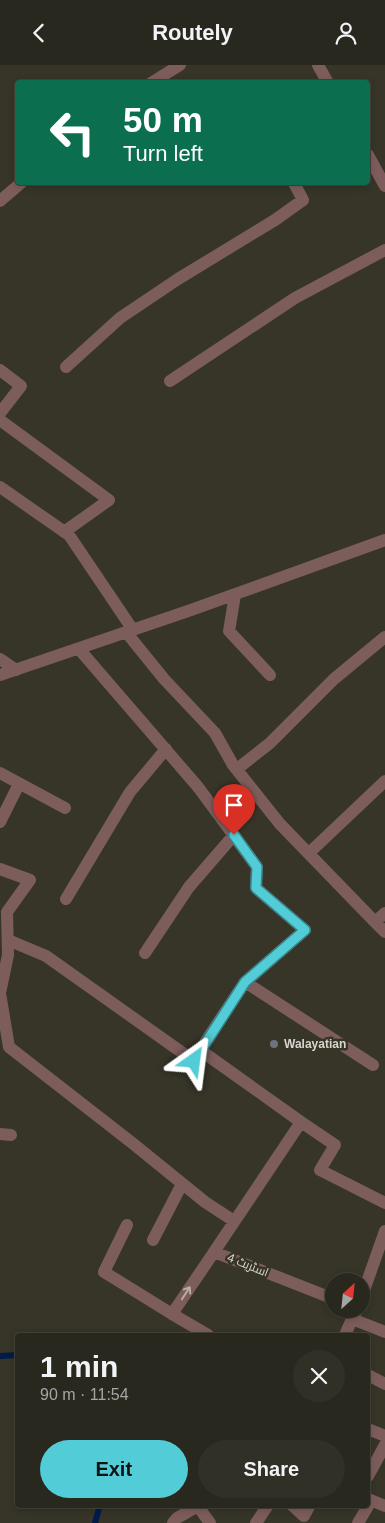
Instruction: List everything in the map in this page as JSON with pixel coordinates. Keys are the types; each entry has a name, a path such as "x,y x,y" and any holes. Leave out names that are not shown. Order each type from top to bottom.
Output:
{"street":[{"path":"156,80 180,65"},
{"path":"318,65 326,80"},
{"path":"370,159 385,186"},
{"path":"0,201 19,185"},
{"path":"66,367 120,318 178,279 275,220 303,200 295,185"},
{"path":"170,381 295,298 385,251"},
{"path":"0,370 21,386 0,413"},
{"path":"0,420 109,500 64,532"},
{"path":"0,487 69,535 130,631 164,679 215,733 233,765 280,824 385,932"},
{"path":"0,675 234,595 385,540"},
{"path":"234,595 229,631 270,675"},
{"path":"237,769 270,743 334,679 385,637"},
{"path":"5,944 46,956 194,1061 245,982 305,930 256,888 257,867 234,835 198,787 78,649"},
{"path":"0,659 16,670"},
{"path":"66,899 130,792 166,749"},
{"path":"0,773 65,808"},
{"path":"309,853 385,781"},
{"path":"0,822 20,784"},
{"path":"145,953 189,887 234,835"},
{"path":"0,869 30,881 7,912 5,944 8,955 0,993 4,1046 205,1202 234,1221"},
{"path":"375,922 385,913"},
{"path":"245,982 373,1065"},
{"path":"200,1050 335,1145 320,1170 384,1200"},
{"path":"214,1252 300,1122"},
{"path":"153,1240 182,1184"},
{"path":"127,1225 104,1273 205,1333"},
{"path":"370,1274 385,1231"},
{"name":"اسٹریٹ 4","path":"172,1314 214,1252 325,1295"},
{"path":"346,1333 353,1318"},
{"path":"362,1318 385,1332"},
{"path":"370,1376 385,1384"},
{"path":"370,1430 385,1436"},
{"path":"370,1472 385,1445"},
{"path":"370,1500 385,1507"},
{"path":"173,1523 177,1518 194,1508"},
{"path":"199,1508 210,1523"},
{"path":"256,1523 266,1508"},
{"path":"295,1508 304,1516 308,1508"},
{"path":"358,1523 365,1508"}],"waterway":[{"path":"0,1356 15,1355"},
{"path":"95,1523 99,1508"}],"place":[{"name":"Walayatian","path":"274,1044"}],"route":[{"path":"194,1061 245,982 305,930 256,888 257,867 234,835"}]}
